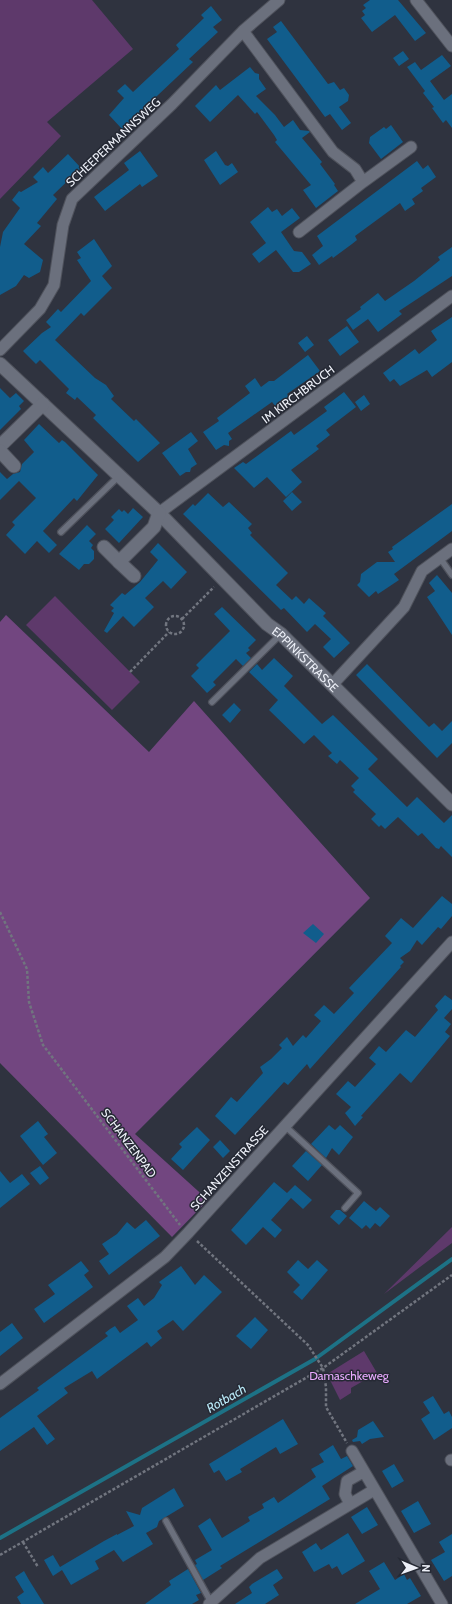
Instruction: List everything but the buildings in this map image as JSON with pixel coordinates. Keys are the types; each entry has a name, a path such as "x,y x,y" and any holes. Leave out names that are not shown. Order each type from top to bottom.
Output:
{"street":[{"name":"SCHEEPERMANNSWEG","path":"0,350 40,309 54,285 59,260 63,224 72,199 172,104 243,31 279,0"},
{"path":"416,0 452,46"},
{"path":"243,31 333,152 355,169 363,182"},
{"path":"299,232 411,147"},
{"name":"IM KIRCHBRUCH","path":"159,513 452,296"},
{"name":"EPPINKSTRASSE","path":"0,364 159,513 267,624 281,634 450,798"},
{"path":"0,446 43,404"},
{"path":"0,451 14,466"},
{"path":"119,562 154,527 159,513"},
{"path":"104,546 134,576"},
{"path":"332,685 404,608 422,571 452,549"},
{"name":"SCHANZENSTRASSE","path":"0,1384 165,1257 452,942"},
{"path":"352,1451 442,1604"},
{"path":"350,1504 345,1494 348,1481 363,1472"},
{"path":"210,1603 260,1558 374,1490"}],"lane":[{"path":"61,532 119,476"},
{"path":"440,558 452,575"},
{"path":"212,702 281,634"},
{"path":"285,1126 358,1193 345,1208"},
{"path":"166,1521 210,1603"}],"path":[{"path":"182,619 223,578"},
{"path":"173,616 182,619 184,624 182,631 175,634 170,632 167,627 168,620 173,616"},
{"path":"130,672 170,632"},
{"name":"SCHANZENPAD","path":"0,912 27,969 29,1002 43,1045 180,1225 308,1345 323,1368"},
{"path":"0,1555 323,1368 452,1275"},
{"path":"323,1368 326,1387 326,1407 352,1451"},
{"path":"23,1542 38,1567"}],"green space":[{"path":"0,0 92,0 133,49 47,122 61,136 0,199"},
{"path":"55,596 140,682 112,710 26,625"},
{"path":"452,1227 452,1243 384,1294"},
{"name":"Damaschkeweg","path":"364,1351 377,1373 351,1388 351,1393 340,1400 327,1374"}],"shaded area":[{"path":"6,615 149,752 194,701 370,898 135,1134 208,1200 172,1237 0,1063 0,622"}],"waterway":[{"name":"Rotbach","path":"0,1538 315,1359 452,1259"}]}
